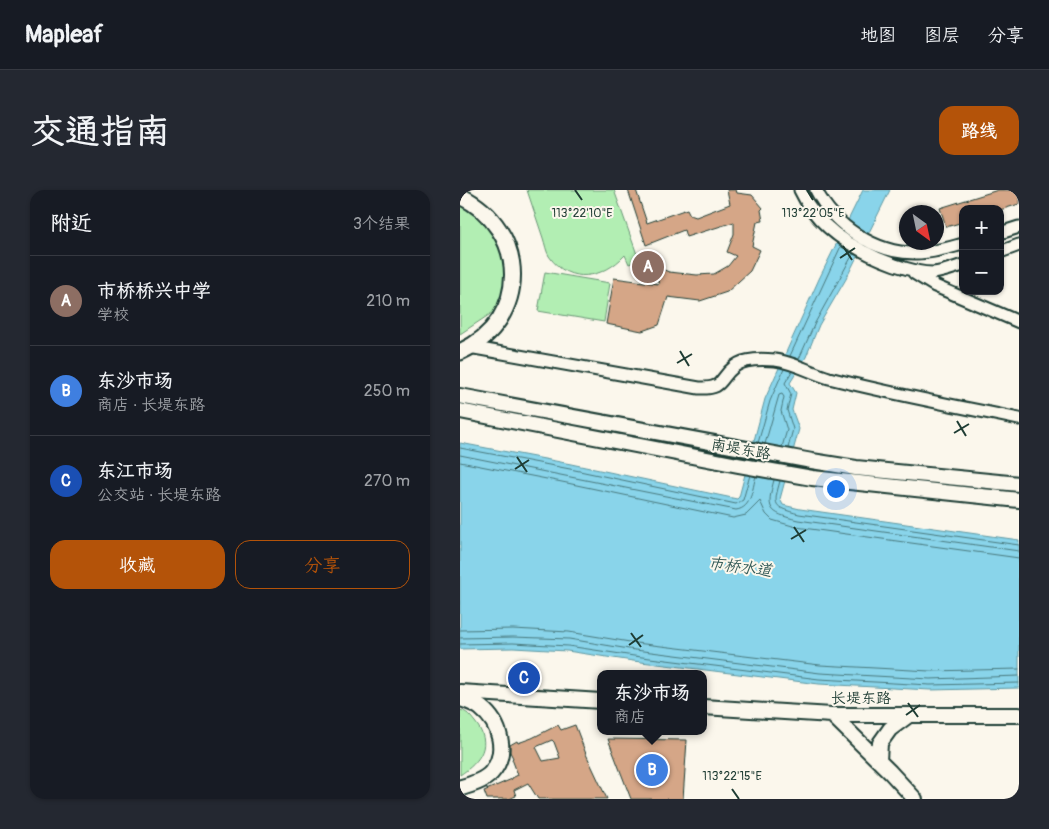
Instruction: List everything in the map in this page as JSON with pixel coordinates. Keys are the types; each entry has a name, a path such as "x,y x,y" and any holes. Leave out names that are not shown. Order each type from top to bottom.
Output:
{"main road":[{"path":"460,196 475,204 486,213 506,240 513,269 510,298 502,314 488,332 464,349"},
{"path":"460,698 476,705 494,722 501,741 501,751 491,773 460,788"}],"street":[{"path":"800,190 813,211 838,229 889,250 916,253 930,252 959,245"},
{"path":"816,190 838,229 850,244 911,271 935,286 1019,322"},
{"path":"1004,232 1019,227"},
{"path":"1004,251 1019,245"},
{"path":"911,271 933,273 959,266"},
{"path":"464,349 685,387 711,389 716,387 734,366 741,362 777,360 828,377 1019,419"},
{"name":"南堤东路","path":"460,396 745,450 856,468 1019,484"},
{"name":"南堤东路","path":"460,411 812,478 1019,500"},
{"path":"460,692 597,700"},
{"name":"长堤东路","path":"707,707 832,715 1019,715"},
{"path":"832,715 915,799"},
{"path":"879,761 880,743 890,729 909,715"}],"green space":[{"path":"527,190 614,190 639,260 629,264 625,255 617,263 597,273 576,275 566,272 557,266 548,254"},
{"path":"460,201 493,225 509,269 501,307 460,334"},
{"path":"545,272 610,283 604,322 538,311"},
{"path":"460,710 467,713 475,722 480,730 484,745 479,758 460,775"}],"water":[{"name":"市桥水道","path":"863,190 890,190 846,279 819,325 806,357 790,383 796,393 792,410 799,429 780,499 783,505 800,509 1019,540 1019,688 930,690 819,684 567,651 513,648 460,649 460,443 737,499 765,399 819,279"}],"building":[{"path":"628,190 636,190 647,223 687,209 690,215 696,217 730,204 727,190 736,190 737,193 752,195 763,208 761,210 763,221 757,222 752,246 760,250 750,271 727,292 700,301 668,297 659,325 642,331 606,324 614,278 659,284 652,265 669,272 697,275 714,274 728,266 736,256 727,252 734,234 734,222 686,237 684,230 646,245"},
{"path":"998,190 1019,190 1019,204 1004,209 1004,205 959,205 959,223 946,227 944,207"},
{"path":"558,725 561,730 575,725 607,799 538,799 528,783 514,790 516,796 509,799 487,799 484,791 518,775 510,752 510,745 517,741 518,743","holes":["552,740 560,758 543,761 536,747"]},
{"path":"608,739 687,740 683,799 631,799"}],"place":[{"name":"市桥桥兴中学","path":"648,267"},
{"name":"东江市场","path":"524,678"},
{"name":"东沙市场","path":"652,770"}]}
